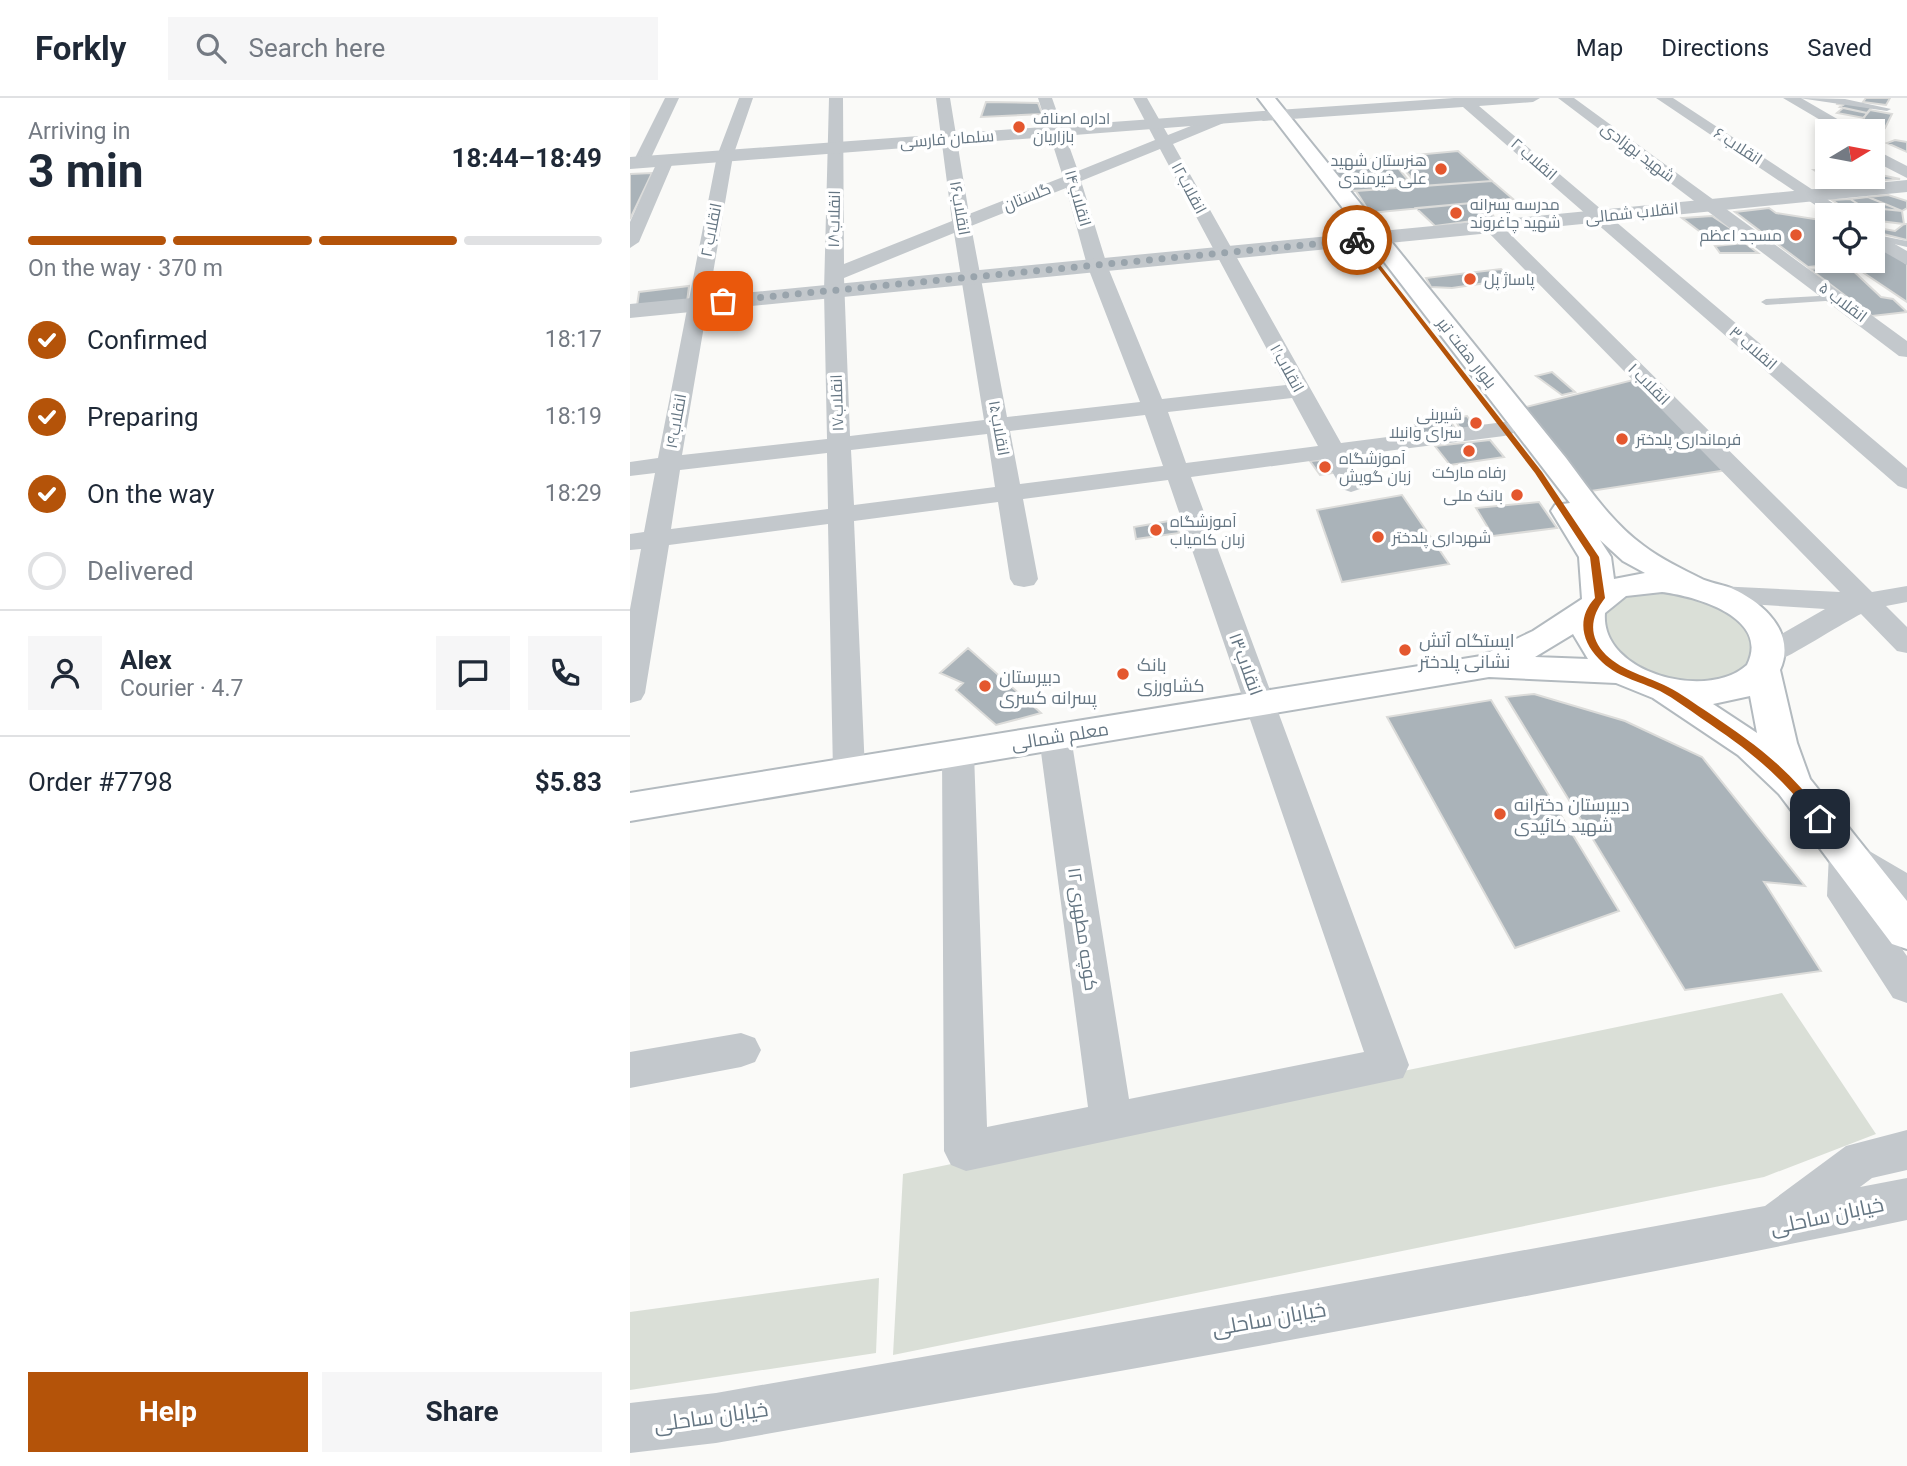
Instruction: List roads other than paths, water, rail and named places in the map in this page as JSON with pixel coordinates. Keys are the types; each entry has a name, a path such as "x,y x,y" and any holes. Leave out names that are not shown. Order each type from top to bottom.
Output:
{"main road":[{"name":"بلوار هفت تیر","path":"1250,98 1270,107 1546,483 1595,557 1596,603"},
{"name":"بلوار هفت تیر","path":"1367,239 1556,464 1601,525 1634,554 1703,589"},
{"path":"1489,666 1545,638 1616,589 1638,583 1662,582 1703,589 1740,605 1757,620 1768,637 1766,663 1778,743 1794,784"},
{"path":"1596,603 1587,623 1590,639 1602,656 1621,672 1665,690 1751,746 1794,784 1907,932"},
{"path":"1665,690 1695,693 1723,691 1746,684 1766,663"},
{"path":"1489,666 1621,672"},
{"name":"معلم شمالی","path":"630,807 1489,666"}],"street":[{"path":"636,163 672,98"},
{"name":"انقلاب۲۰","path":"696,304 725,156 746,98"},
{"name":"انقلاب۱۸","path":"834,283 836,98"},
{"name":"انقلاب۱۶","path":"943,98 947,139 972,277"},
{"name":"انقلاب۱۴","path":"1045,98 1058,131 1097,265"},
{"name":"انقلاب۱۲","path":"1140,98 1166,142 1223,253"},
{"path":"1270,107 1381,111 1465,99 1533,98"},
{"name":"شهید بهزادی","path":"1565,98 1710,205"},
{"name":"انقلاب ۶","path":"1663,98 1824,203"},
{"path":"1777,98 1815,120"},
{"path":"1790,98 1828,119"},
{"name":"انقلاب ۲","path":"1465,99 1600,216"},
{"name":"سلمان فارسی","path":"636,163 1221,119 1270,107"},
{"name":"گلستان","path":"834,283 962,223 1221,119"},
{"path":"1885,151 1907,164"},
{"path":"630,242 666,160"},
{"path":"1885,160 1907,173"},
{"name":"انقلاب شمالی","path":"630,310 696,304 834,283 972,277 1907,186"},
{"name":"انقلاب ۵","path":"1710,205 1907,351"},
{"name":"انقلاب ۳","path":"1600,216 1907,481"},
{"name":"انقلاب ۱","path":"1492,226 1862,602 1907,643"},
{"path":"1885,245 1907,259"},
{"name":"انقلاب۱۱","path":"1223,253 1351,484"},
{"name":"انقلاب۱۳","path":"1097,265 1154,407 1390,1065 1111,1121"},
{"name":"انقلاب۱۵","path":"972,277 1024,579"},
{"name":"انقلاب۱۷","path":"834,283 849,771"},
{"name":"انقلاب۱۹","path":"630,693 643,540 668,464 696,304"},
{"path":"1873,325 1896,322"},
{"path":"630,469 1299,390"},
{"path":"643,540 1504,429"},
{"path":"1703,589 1862,602 1907,594"},
{"path":"1766,663 1823,621 1862,602"},
{"name":"کوچه مطهری ۱۲","path":"1055,737 1111,1121"},
{"path":"958,753 966,1151 1111,1121"},
{"path":"1907,897 1895,883 1847,854 1845,896 1907,986"},
{"path":"630,1070 741,1050"},
{"path":"1773,1227 1861,1160 1907,1150"},
{"name":"خیابان ساحلی","path":"630,1428 716,1418 1773,1227 1907,1199"}],"lane":[{"path":"1802,98 1845,101 1887,109"},
{"path":"1885,239 1907,244"},
{"path":"1766,302 1837,298"}],"place":[{"name":"اداره اصناف بازاریان","path":"1019,127"},
{"name":"هنرستان شهید علی خیرمندی","path":"1441,169"},
{"name":"مدرسه پسرانه شهید چاغروند","path":"1456,213"},
{"name":"مسجد اعظم","path":"1796,235"},
{"name":"پاساژ پل","path":"1470,279"},
{"name":"شیرینی سرای وانیلا","path":"1476,423"},
{"name":"فرمانداری پلدختر","path":"1622,439"},
{"name":"رفاه مارکت","path":"1469,451"},
{"name":"آموزشگاه زبان گویش","path":"1325,467"},
{"name":"بانک ملی","path":"1517,495"},
{"name":"آموزشگاه زبان کامیاب","path":"1156,530"},
{"name":"شهرداری پلدختر","path":"1378,537"},
{"name":"ایستگاه آتش نشانی پلدختر","path":"1405,650"},
{"name":"بانک کشاورزی","path":"1123,674"},
{"name":"دبیرستان پسرانه کسری","path":"985,686"},
{"name":"دبیرستان دخترانه شهید کائیدی","path":"1500,814"}]}
